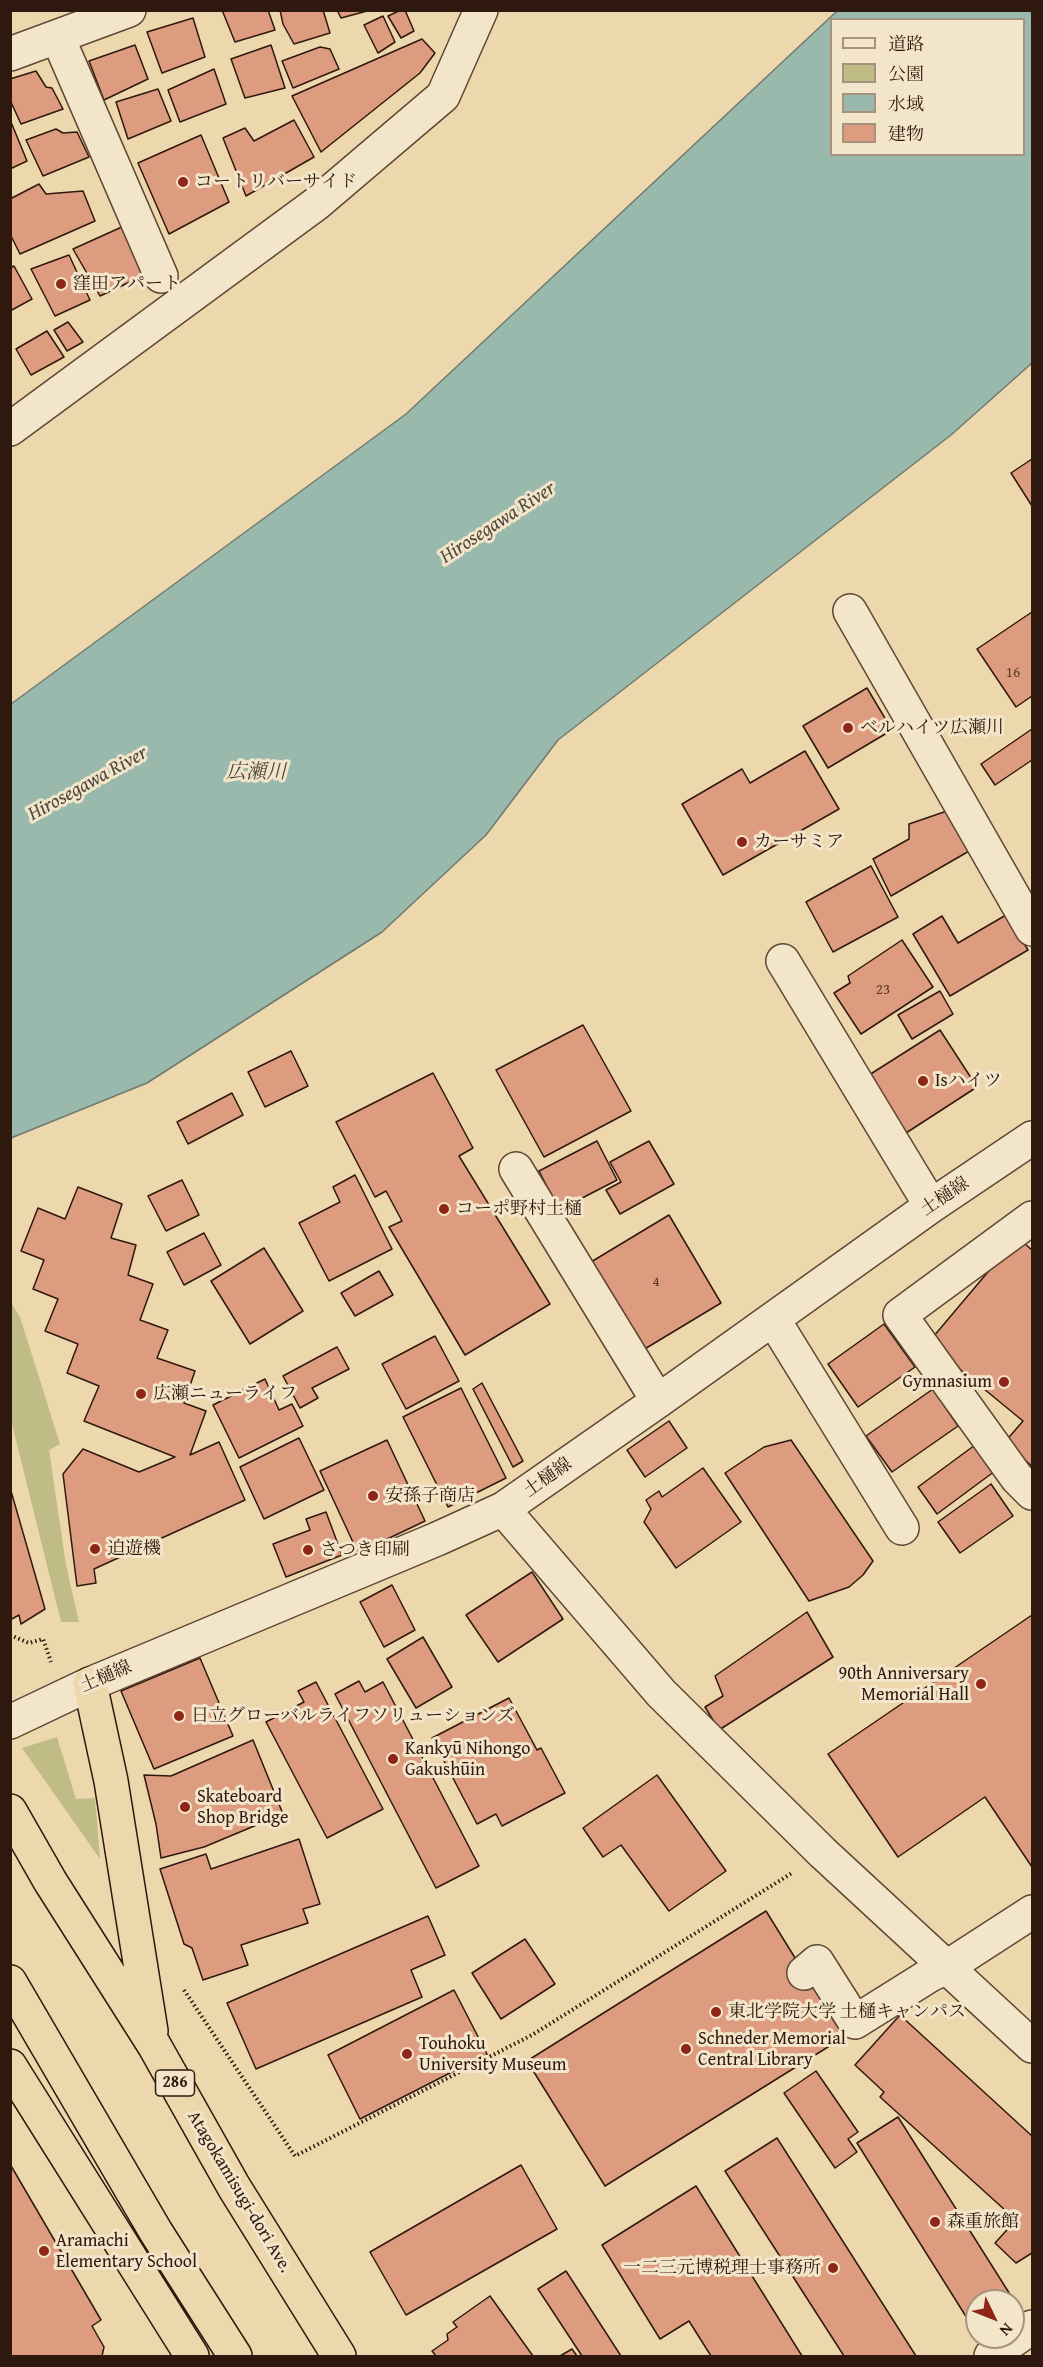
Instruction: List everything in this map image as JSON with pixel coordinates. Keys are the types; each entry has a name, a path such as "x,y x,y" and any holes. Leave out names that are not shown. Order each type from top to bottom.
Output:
{"highway":[{"path":"90,1684 111,1781 154,2045"},
{"name":"Atagokamisugi-dori Ave.","path":"10,1811 50,1881 154,2045 234,2187 339,2356"},
{"path":"10,1982 156,2232 235,2356"},
{"path":"10,2066 192,2356"}],"street":[{"path":"10,54 129,10"},
{"path":"10,429 316,204 443,96 481,10"},
{"path":"57,38 161,276"},
{"path":"850,610 1032,929"},
{"path":"783,961 931,1206"},
{"name":"土樋線","path":"10,1722 90,1684 437,1539 503,1509 931,1206 1032,1138"},
{"path":"516,1169 658,1401"},
{"path":"1032,1218 900,1315 1017,1478 1032,1494"},
{"path":"773,1319 902,1528"},
{"path":"503,1509 661,1693 823,1854 1032,2046"},
{"path":"804,1973 817,1962 855,2022 1032,1912"},
{"path":"991,2356 1032,2327"}],"path":[{"path":"10,1635 29,1643 43,1639 53,1668"},
{"path":"181,1986 295,2156 532,2035 823,1854"}],"green space":[{"path":"10,1301 20,1317 60,1444 49,1450 66,1565 79,1622 61,1622 11,1420"},
{"path":"57,1737 76,1799 95,1798 100,1859 22,1748"}],"water":[{"name":"広瀬川","path":"837,11 1032,11 1032,363 951,435 558,740 486,835 382,932 147,1083 11,1138 11,704 406,414"}],"building":[{"path":"222,10 268,10 275,30 235,42"},
{"path":"280,10 323,10 330,33 294,44 283,24"},
{"path":"337,10 371,10 341,18"},
{"path":"405,10 414,31 401,38 388,16"},
{"path":"383,16 395,42 378,53 364,25"},
{"path":"193,18 205,57 162,73 147,32"},
{"path":"422,39 435,53 420,73 321,152 292,96"},
{"path":"135,45 148,79 104,100 89,61"},
{"path":"271,45 285,88 245,98 231,59"},
{"path":"320,47 330,49 339,69 293,88 282,61"},
{"path":"214,69 226,104 180,122 168,90"},
{"path":"36,71 46,87 52,88 63,109 21,124 10,100 10,79"},
{"path":"158,89 171,121 128,139 116,102"},
{"path":"294,120 314,157 246,196 223,138 245,128 254,141"},
{"path":"10,123 27,161 10,169"},
{"path":"56,129 63,133 77,132 89,157 43,176 26,140"},
{"name":"コートリバーサイド","path":"201,135 229,202 169,234 138,163"},
{"path":"39,184 46,194 83,191 95,221 20,254 10,234 10,199"},
{"path":"124,226 145,275 100,296 73,249"},
{"name":"窪田アパート","path":"69,255 90,300 55,316 31,269"},
{"path":"14,266 32,299 10,311 10,268"},
{"path":"68,322 83,342 67,351 54,330"},
{"path":"47,331 64,357 31,375 16,349"},
{"path":"1032,459 1032,506 1011,473"},
{"path":"1032,612 1032,696 1016,707 977,649"},
{"name":"ベルハイツ広瀬川","path":"867,688 892,730 828,768 803,726"},
{"path":"1032,729 1032,760 995,785 981,764"},
{"name":"カーサミア","path":"805,751 839,809 723,875 682,804 742,769 750,783"},
{"path":"947,811 971,850 891,896 873,859 909,839 909,824"},
{"path":"871,866 898,917 833,952 806,902"},
{"path":"1006,915 1028,950 950,996 913,934 942,916 958,943"},
{"path":"902,940 933,987 861,1034 834,993 850,983 848,976"},
{"path":"940,991 953,1014 912,1039 898,1015"},
{"path":"583,1025 631,1111 544,1157 496,1070"},
{"name":"Isハイツ","path":"940,1030 977,1087 906,1133 869,1075"},
{"path":"291,1051 308,1086 265,1107 248,1072"},
{"name":"コーポ野村土樋","path":"433,1073 473,1148 459,1156 550,1304 465,1355 389,1227 402,1221 386,1191 375,1197 336,1122"},
{"path":"232,1093 243,1115 188,1144 177,1122"},
{"path":"597,1141 617,1180 559,1210 539,1171"},
{"path":"649,1141 674,1184 620,1214 606,1190 621,1182 610,1162"},
{"path":"355,1175 392,1249 329,1281 299,1223 340,1202 333,1187"},
{"path":"182,1180 199,1215 166,1231 148,1196"},
{"name":"広瀬ニューライフ","path":"78,1187 122,1204 111,1238 136,1245 128,1275 153,1284 140,1320 168,1330 157,1358 195,1371 184,1403 206,1411 190,1455 219,1442 245,1500 94,1569 96,1583 77,1586 63,1474 83,1449 139,1472 175,1457 84,1421 99,1386 67,1373 78,1344 45,1331 58,1299 33,1289 44,1260 21,1251 38,1208 65,1219"},
{"path":"669,1215 721,1303 643,1350 591,1262"},
{"name":"Gymnasium","path":"1010,1231 1032,1250 1032,1466 1004,1443 1023,1421 928,1343 1009,1247"},
{"path":"204,1233 221,1265 184,1285 167,1252"},
{"path":"264,1248 303,1311 250,1344 211,1281"},
{"path":"379,1271 393,1295 355,1316 341,1293"},
{"path":"884,1324 915,1367 858,1407 828,1364"},
{"path":"435,1336 459,1381 406,1409 382,1364"},
{"path":"337,1347 349,1369 312,1388 318,1398 300,1408 283,1376"},
{"path":"265,1379 279,1410 292,1404 303,1426 239,1458 213,1405"},
{"path":"482,1383 523,1461 513,1467 473,1389"},
{"path":"461,1388 506,1478 448,1507 403,1417"},
{"path":"933,1389 958,1426 892,1472 866,1436"},
{"path":"669,1421 687,1448 645,1477 627,1450"},
{"path":"299,1438 324,1490 264,1519 240,1467"},
{"name":"安孫子商店","path":"387,1440 425,1521 358,1553 320,1471"},
{"path":"791,1440 873,1561 863,1575 849,1587 809,1601 725,1473 764,1447"},
{"path":"975,1445 995,1471 937,1514 918,1487"},
{"path":"703,1468 741,1522 676,1568 644,1522 651,1509 646,1500 659,1491 662,1497"},
{"path":"991,1484 1013,1516 960,1553 938,1522"},
{"path":"11,1491 45,1609 21,1624 19,1615 10,1620"},
{"name":"さつき印刷","path":"326,1512 342,1555 286,1577 273,1544 310,1530 306,1519"},
{"path":"532,1572 563,1619 498,1662 466,1615"},
{"path":"392,1585 415,1630 384,1647 360,1602"},
{"path":"807,1612 833,1657 719,1730 705,1707 723,1696 715,1676"},
{"name":"90th Anniversary Memorial Hall","path":"1032,1615 1032,1867 985,1797 898,1857 828,1754"},
{"path":"423,1637 452,1687 416,1708 387,1659"},
{"path":"200,1658 233,1736 154,1769 121,1691"},
{"path":"359,1681 365,1692 383,1682 479,1866 436,1888 335,1694"},
{"path":"316,1682 383,1809 327,1838 266,1722 304,1702 298,1691"},
{"path":"509,1698 537,1750 541,1748 565,1793 502,1826 496,1814 477,1824 432,1738"},
{"path":"253,1740 283,1814 204,1847 161,1858 156,1824 144,1775 171,1776"},
{"path":"657,1775 726,1871 669,1911 621,1845 603,1857 583,1828"},
{"path":"299,1839 320,1904 303,1909 308,1923 241,1945 248,1965 203,1980 192,1948 184,1944 160,1869 206,1854 211,1869"},
{"name":"Schneder Memorial Central Library","path":"766,1911 844,2037 605,2186 527,2061"},
{"path":"428,1916 445,1955 411,1970 422,1997 256,2069 227,2003"},
{"path":"525,1939 555,1984 501,2019 472,1973"},
{"name":"Touhoku University Museum","path":"454,1990 487,2054 360,2119 328,2055"},
{"path":"900,2015 1032,2136 1032,2253 1016,2263 995,2243 1016,2220 880,2097 884,2092 855,2065"},
{"path":"816,2071 858,2132 848,2139 857,2152 835,2168 784,2093"},
{"name":"森重旅館","path":"898,2117 1007,2289 965,2289 965,2315 857,2143"},
{"path":"777,2138 916,2356 844,2356 725,2171"},
{"name":"Aramachi Elementary School","path":"10,2164 101,2320 92,2326 104,2347 102,2356 10,2356"},
{"path":"521,2165 557,2229 406,2315 370,2252"},
{"path":"696,2186 802,2356 711,2356 689,2321 660,2339 602,2245"},
{"path":"566,2271 621,2356 582,2356 538,2289"},
{"path":"490,2296 533,2356 436,2356 432,2351 448,2340 447,2334 457,2327 453,2322"},
{"path":"572,2349 577,2356 560,2356"}],"place":[{"name":"コートリバーサイド","path":"183,182"},
{"name":"窪田アパート","path":"61,284"},
{"name":"ベルハイツ広瀬川","path":"848,728"},
{"name":"カーサミア","path":"742,842"},
{"name":"Isハイツ","path":"923,1081"},
{"name":"コーポ野村土樋","path":"444,1209"},
{"name":"Gymnasium","path":"1004,1382"},
{"name":"広瀬ニューライフ","path":"141,1394"},
{"name":"安孫子商店","path":"373,1496"},
{"name":"迫遊機","path":"95,1549"},
{"name":"さつき印刷","path":"308,1550"},
{"name":"90th Anniversary Memorial Hall","path":"981,1684"},
{"name":"日立グローバルライフソリューションズ","path":"179,1716"},
{"name":"Kankyū Nihongo Gakushūin","path":"393,1759"},
{"name":"Skateboard Shop Bridge","path":"185,1807"},
{"name":"東北学院大学 土樋キャンパス","path":"716,2012"},
{"name":"Schneder Memorial Central Library","path":"686,2049"},
{"name":"Touhoku University Museum","path":"407,2054"},
{"name":"森重旅館","path":"935,2222"},
{"name":"Aramachi Elementary School","path":"44,2251"},
{"name":"一二三元博税理士事務所","path":"833,2268"}],"water label":[{"name":"Hirosegawa River","path":"498,523"},
{"name":"Hirosegawa River","path":"88,784"}]}
